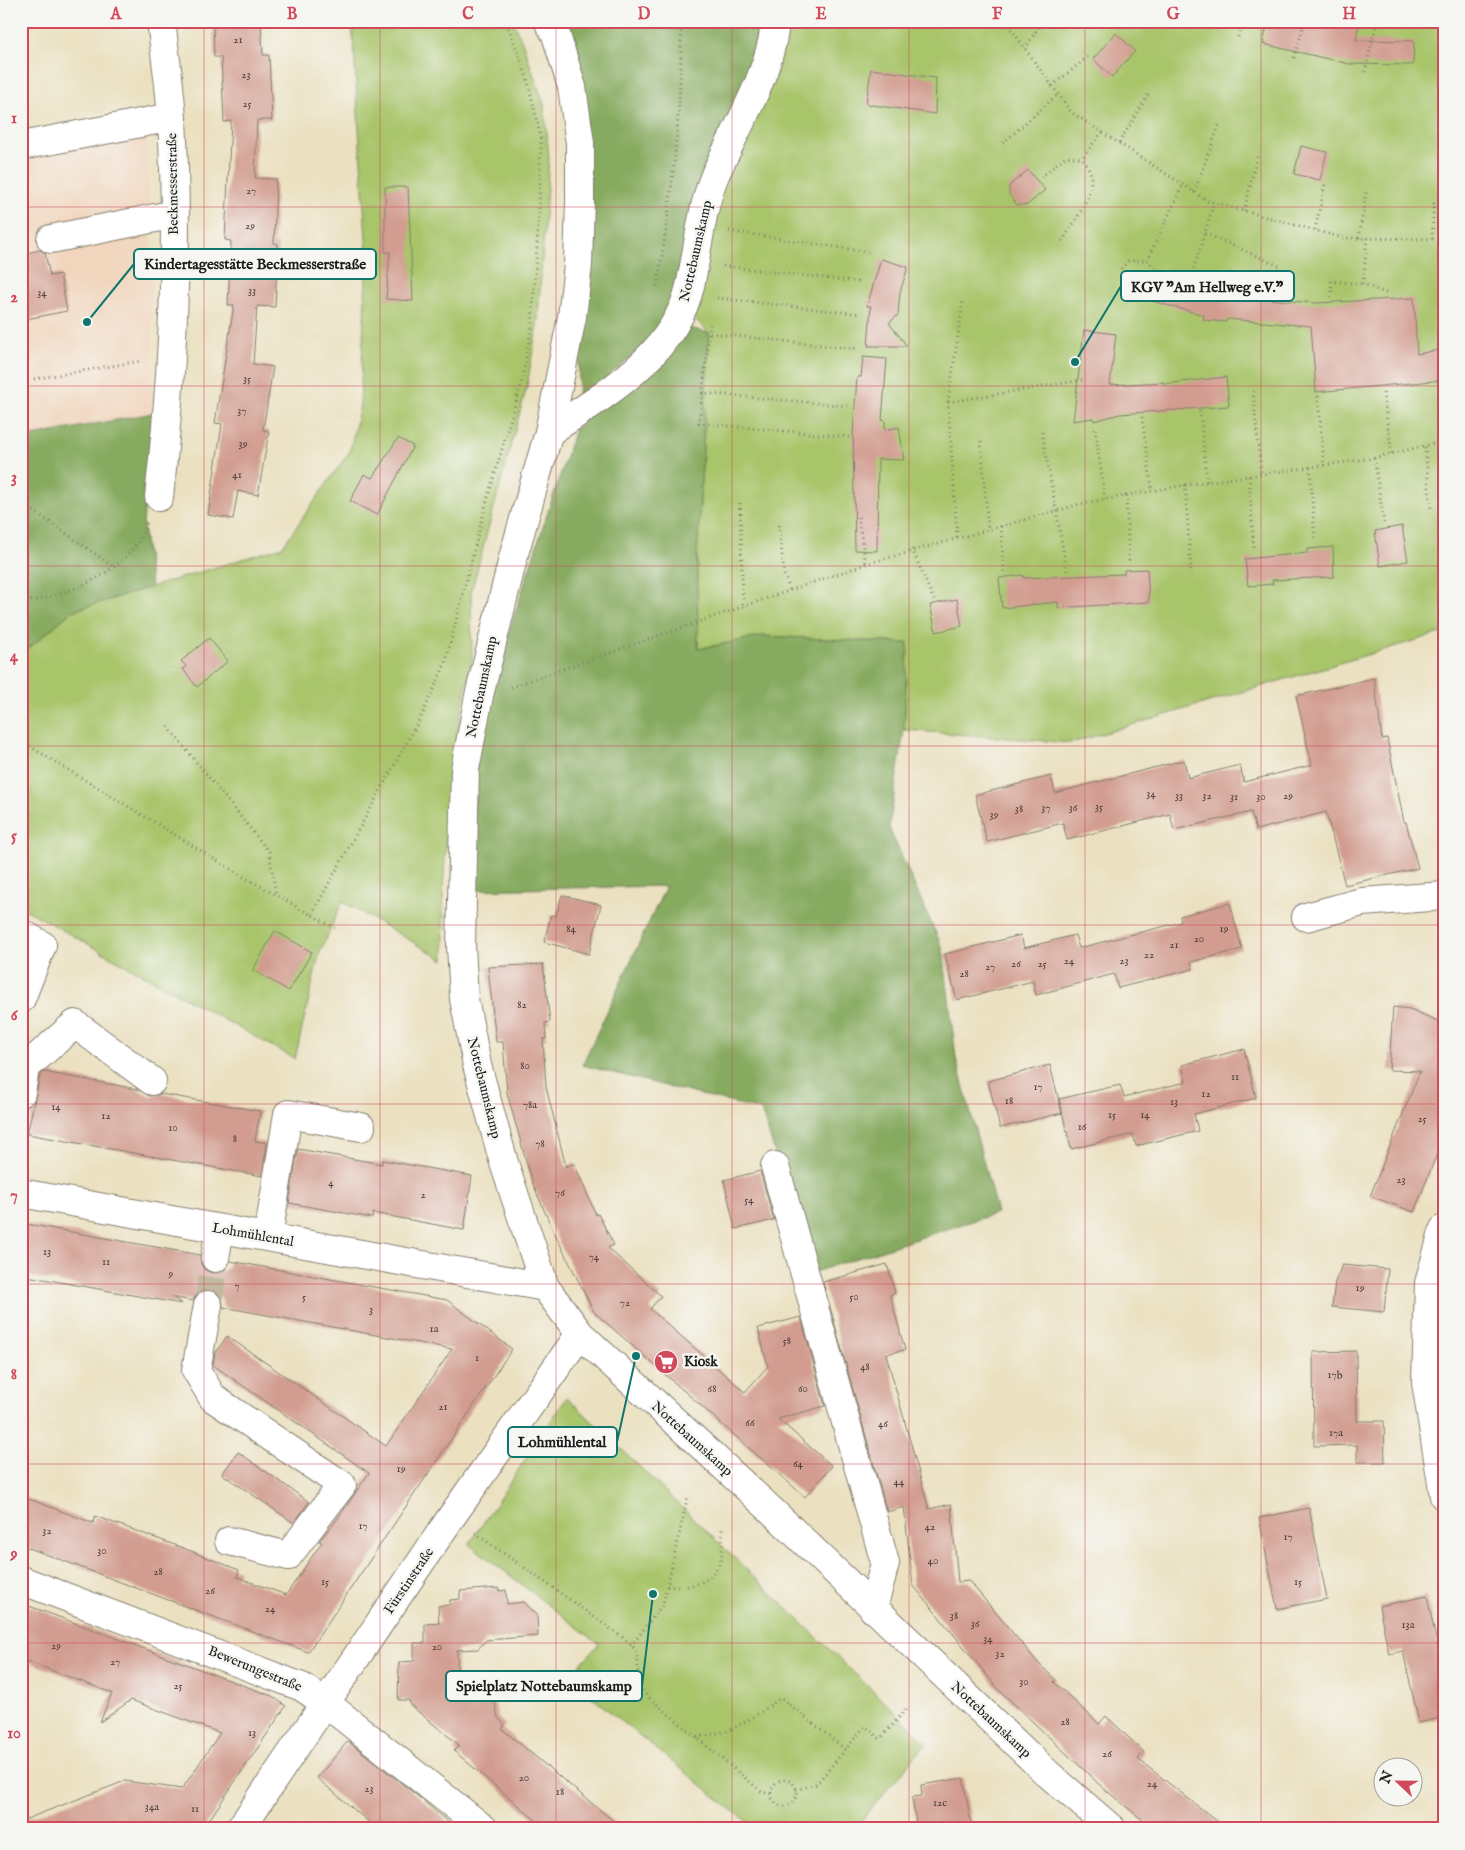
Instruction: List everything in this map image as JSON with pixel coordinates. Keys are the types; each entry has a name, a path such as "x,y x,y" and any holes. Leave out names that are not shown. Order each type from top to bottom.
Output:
{"street":[{"name":"Beckmesserstraße","path":"159,497 171,357 175,214 172,117 161,21"},
{"name":"Nottebaumskamp","path":"548,21 556,35 572,87 580,143 578,265 572,317 549,432 514,554 479,696 465,770 461,946 464,999 475,1057 504,1163 545,1287 580,1334 770,1509 873,1609 1047,1772 1110,1828"},
{"name":"Nottebaumskamp","path":"549,432 620,385 646,361 674,324 683,307 689,288 713,178 761,77 774,35 775,21"},
{"path":"21,146 172,117"},
{"path":"51,239 175,214"},
{"path":"1306,917 1362,902 1441,889"},
{"path":"21,933 42,945 21,999"},
{"path":"21,1093 25,1068 75,1024 152,1081"},
{"path":"268,1237 288,1114 361,1127"},
{"path":"775,1166 885,1563 873,1609"},
{"name":"Lohmühlental","path":"21,1193 545,1287"},
{"path":"215,1258 220,1229"},
{"path":"1444,1229 1430,1283 1435,1393 1444,1496"},
{"path":"208,1305 196,1370 213,1398 342,1485 288,1556 229,1542"},
{"name":"Fürstinstraße","path":"240,1829 327,1704 452,1516 580,1334"},
{"name":"Bewerungestraße","path":"21,1580 288,1680 327,1704 484,1829"}],"path":[{"path":"312,914 422,714 445,664 487,500 522,381 532,323 539,213 540,139 527,77 506,21"},
{"path":"655,294 669,216 677,148 681,21"},
{"path":"1005,21 1071,112 1214,203 1343,238 1444,239"},
{"path":"1025,49 1042,21"},
{"path":"1238,37 1244,21"},
{"path":"1294,58 1305,21"},
{"path":"1365,72 1377,21"},
{"path":"1418,21 1444,24"},
{"path":"1052,86 1089,56"},
{"path":"1003,143 1058,94"},
{"path":"1119,143 1148,95"},
{"path":"1194,192 1220,123"},
{"path":"1082,158 1102,132"},
{"path":"1244,211 1258,152"},
{"path":"1041,177 1066,156 1082,158"},
{"path":"1062,241 1078,217 1089,190 1091,174 1082,158"},
{"path":"1316,230 1325,184"},
{"path":"1147,260 1183,185"},
{"path":"1358,238 1366,192"},
{"path":"1432,239 1434,199"},
{"path":"1198,294 1193,271 1214,203"},
{"path":"723,230 868,252"},
{"path":"1205,233 1279,266 1277,294"},
{"path":"1363,284 1367,238"},
{"path":"1121,269 1128,261 1147,260 1159,272"},
{"path":"718,266 859,282"},
{"path":"1332,297 1331,281 1363,284 1388,294"},
{"path":"713,298 861,314"},
{"path":"957,537 948,402 963,302"},
{"path":"674,324 709,332 859,349"},
{"path":"709,332 699,423 849,437"},
{"path":"34,379 171,357"},
{"path":"948,402 1084,380"},
{"path":"1253,390 1261,475"},
{"path":"702,392 850,406"},
{"path":"1383,393 1392,454"},
{"path":"1318,396 1324,465"},
{"path":"1200,411 1207,482"},
{"path":"1142,417 1152,490"},
{"path":"1096,429 1105,499"},
{"path":"1042,432 1067,571"},
{"path":"980,441 988,529"},
{"path":"479,696 524,684 743,606 912,549 1057,510 1152,490 1374,458 1444,441"},
{"path":"1425,447 1431,509"},
{"path":"1374,458 1384,523"},
{"path":"1310,468 1314,540"},
{"path":"1249,476 1254,551"},
{"path":"1185,485 1192,571"},
{"path":"1126,495 1130,563"},
{"path":"21,602 64,593 87,584 114,567 133,550 140,538 150,509 159,497"},
{"path":"21,502 114,567"},
{"path":"740,504 743,606"},
{"path":"858,517 866,564"},
{"path":"779,525 784,574 790,591"},
{"path":"1001,526 1004,573"},
{"path":"912,549 934,600"},
{"path":"168,727 269,852 276,895"},
{"path":"21,741 135,812 335,928"},
{"path":"631,1646 659,1612 688,1496"},
{"path":"452,1516 530,1573 609,1626 631,1646 637,1657 636,1677 640,1687 647,1696 762,1792 772,1794"},
{"path":"667,1586 688,1587 703,1582 714,1572 721,1560 722,1527"},
{"path":"696,1737 728,1730 752,1718 781,1698 845,1749"},
{"path":"796,1790 816,1784 865,1726 880,1739 907,1708"},
{"path":"780,1781 788,1781 796,1790 794,1802 787,1806 775,1802 772,1794 774,1786 780,1781"}],"shaded area":[{"path":"146,132 151,231 153,413 21,438 21,157"}],"green space":[{"path":"352,21 512,21 520,36 544,104 549,157 538,319 527,386 471,592 472,658 451,765 443,890 444,960 345,903 343,900 319,955 295,1059 21,907 21,655 72,611 282,547 350,451 360,405 367,254"},
{"path":"551,21 771,21 677,317 578,402 581,284 586,212"},
{"path":"773,21 1444,21 1444,632 1071,743 904,730 907,643 763,636 698,649 697,559 709,333 683,307"},
{"path":"674,324 709,333 697,559 698,649 763,636 908,643 904,730 889,828 943,949 956,1058 997,1213 814,1272 761,1110 582,1065 666,886 471,890 475,773 497,668 575,429"},
{"path":"153,413 143,524 151,587 72,611 21,655 21,438"},
{"path":"567,1397 927,1743 854,1829 756,1829 568,1678 599,1644 469,1544"}],"building":[{"path":"213,21 261,21 263,55 269,55 272,120 257,120 255,178 276,179 274,243 278,244 275,307 257,306 253,364 273,367 263,430 269,431 258,495 238,491 233,519 208,515 222,424 215,423 234,305 228,305 231,241 225,240 231,121 224,122 221,57 214,57"},
{"path":"1268,21 1342,21 1359,25 1356,40 1414,41 1413,65 1350,64 1263,44"},
{"path":"1116,33 1135,51 1112,77 1093,59"},
{"path":"871,69 936,78 935,114 866,104"},
{"path":"1301,146 1327,152 1320,180 1294,174"},
{"path":"1028,170 1045,190 1027,205 1017,205 1009,195 1009,186"},
{"path":"385,187 408,187 413,301 386,299 390,252 385,252"},
{"path":"40,250 45,253 50,276 60,274 67,311 21,320 21,254"},
{"path":"881,259 908,267 900,292 898,315 889,323 907,346 868,346 871,306 867,306"},
{"path":"1155,276 1195,287 1230,291 1230,296 1316,303 1414,298 1417,354 1444,349 1444,380 1316,392 1311,326 1227,319 1226,322 1203,320 1204,315 1148,300"},
{"path":"1084,330 1116,334 1110,385 1164,382 1164,384 1226,377 1229,406 1120,414 1094,421 1093,418 1073,421"},
{"path":"863,357 887,359 882,420 885,421 885,430 899,427 904,460 878,459 877,551 855,550 853,433 857,377 861,377"},
{"path":"398,438 413,446 377,515 350,501 364,474 372,478"},
{"path":"1402,526 1408,561 1380,566 1375,531"},
{"path":"1333,547 1334,577 1272,580 1273,584 1248,586 1245,559 1307,553 1307,549"},
{"path":"1147,569 1149,602 1058,608 1058,602 1002,608 999,578 1023,575 1024,578 1124,574 1124,570"},
{"path":"957,599 962,626 936,632 930,605"},
{"path":"209,638 228,661 197,687 183,669 186,666 181,661"},
{"path":"1374,678 1382,739 1387,738 1404,822 1406,822 1418,868 1345,885 1326,812 1256,830 1251,812 1174,830 1170,814 1067,840 1063,823 987,842 975,795 1051,776 1055,793 1184,760 1188,778 1240,765 1244,782 1312,765 1296,696"},
{"path":"562,895 601,905 589,954 544,942 551,915 556,916"},
{"path":"1230,903 1242,949 1191,962 1193,969 1118,988 1114,974 1036,995 1033,981 957,1000 945,954 1021,935 1024,948 1075,935 1079,948 1181,922 1180,916"},
{"path":"275,931 312,952 289,991 253,970"},
{"path":"543,964 550,1022 545,1023 546,1039 543,1039 546,1087 566,1167 574,1163 596,1215 598,1214 614,1245 608,1248 661,1296 650,1309 745,1392 768,1366 758,1328 801,1317 825,1406 778,1419 832,1466 805,1497 594,1312 551,1226 532,1182 507,1093 503,1042 496,1042 488,967"},
{"path":"1393,1007 1410,1009 1440,1022 1444,1014 1444,1136 1414,1212 1370,1196 1420,1071 1389,1070"},
{"path":"1244,1049 1256,1098 1194,1114 1198,1131 1136,1146 1133,1134 1071,1149 1059,1099 1120,1085 1124,1097 1186,1082 1182,1065"},
{"path":"1050,1065 1062,1113 1000,1128 988,1081"},
{"path":"44,1072 137,1089 150,1096 161,1094 260,1111 255,1141 267,1143 262,1176 27,1134 40,1076"},
{"path":"298,1149 382,1164 382,1160 472,1176 464,1230 373,1213 372,1218 289,1203"},
{"path":"760,1171 774,1220 735,1229 724,1180"},
{"path":"21,1223 200,1255 201,1264 205,1270 212,1273 221,1272 227,1268 230,1261 447,1300 512,1349 308,1652 21,1545 21,1496 93,1523 95,1516 183,1548 239,1570 237,1577 286,1595 322,1542 319,1541 336,1521 369,1473 213,1365 215,1353 227,1336 386,1446 452,1349 223,1307 222,1299 218,1293 210,1290 202,1290 193,1301 172,1297 182,1304 21,1275"},
{"path":"887,1264 895,1293 890,1295 905,1350 886,1354 929,1509 951,1504 958,1582 969,1581 1039,1664 1056,1680 1054,1682 1099,1724 1106,1716 1144,1752 1138,1759 1227,1829 1155,1829 1145,1822 1103,1788 999,1690 913,1585 904,1507 887,1512 823,1282"},
{"path":"1342,1265 1388,1269 1384,1312 1332,1307 1335,1282"},
{"path":"1356,1351 1357,1421 1384,1421 1385,1462 1357,1462 1357,1445 1314,1446 1313,1352"},
{"path":"238,1452 309,1502 294,1523 222,1474"},
{"path":"1309,1508 1327,1599 1277,1609 1259,1518"},
{"path":"499,1588 499,1591 506,1590 507,1604 524,1602 537,1615 538,1636 486,1640 478,1649 457,1650 457,1686 473,1699 494,1698 498,1718 505,1725 502,1729 623,1829 546,1829 454,1751 459,1745 410,1705 409,1700 398,1700 399,1662 414,1661 414,1643 425,1643 425,1624 439,1623 438,1606 450,1605 450,1600 460,1599 460,1591"},
{"path":"1427,1596 1444,1677 1444,1717 1419,1723 1403,1651 1389,1654 1379,1606"},
{"path":"21,1603 272,1696 286,1706 203,1829 132,1827 126,1829 21,1829 21,1821 125,1781 182,1789 220,1733 131,1700 100,1722 112,1693 21,1659"},
{"path":"348,1741 456,1829 377,1829 317,1778"},
{"path":"963,1778 972,1829 917,1829 912,1797 922,1796 921,1785"}],"tunnel":[{"path":"208,1305 215,1258"}],"place":[{"name":"Kindertagesstätte Beckmesserstraße","path":"87,322"},
{"name":"KGV \"Am Hellweg e.V.\"","path":"1075,362"},
{"name":"Lohmühlental","path":"636,1356"},
{"name":"Kiosk","path":"666,1362"},
{"name":"Spielplatz Nottebaumskamp","path":"653,1594"}]}
